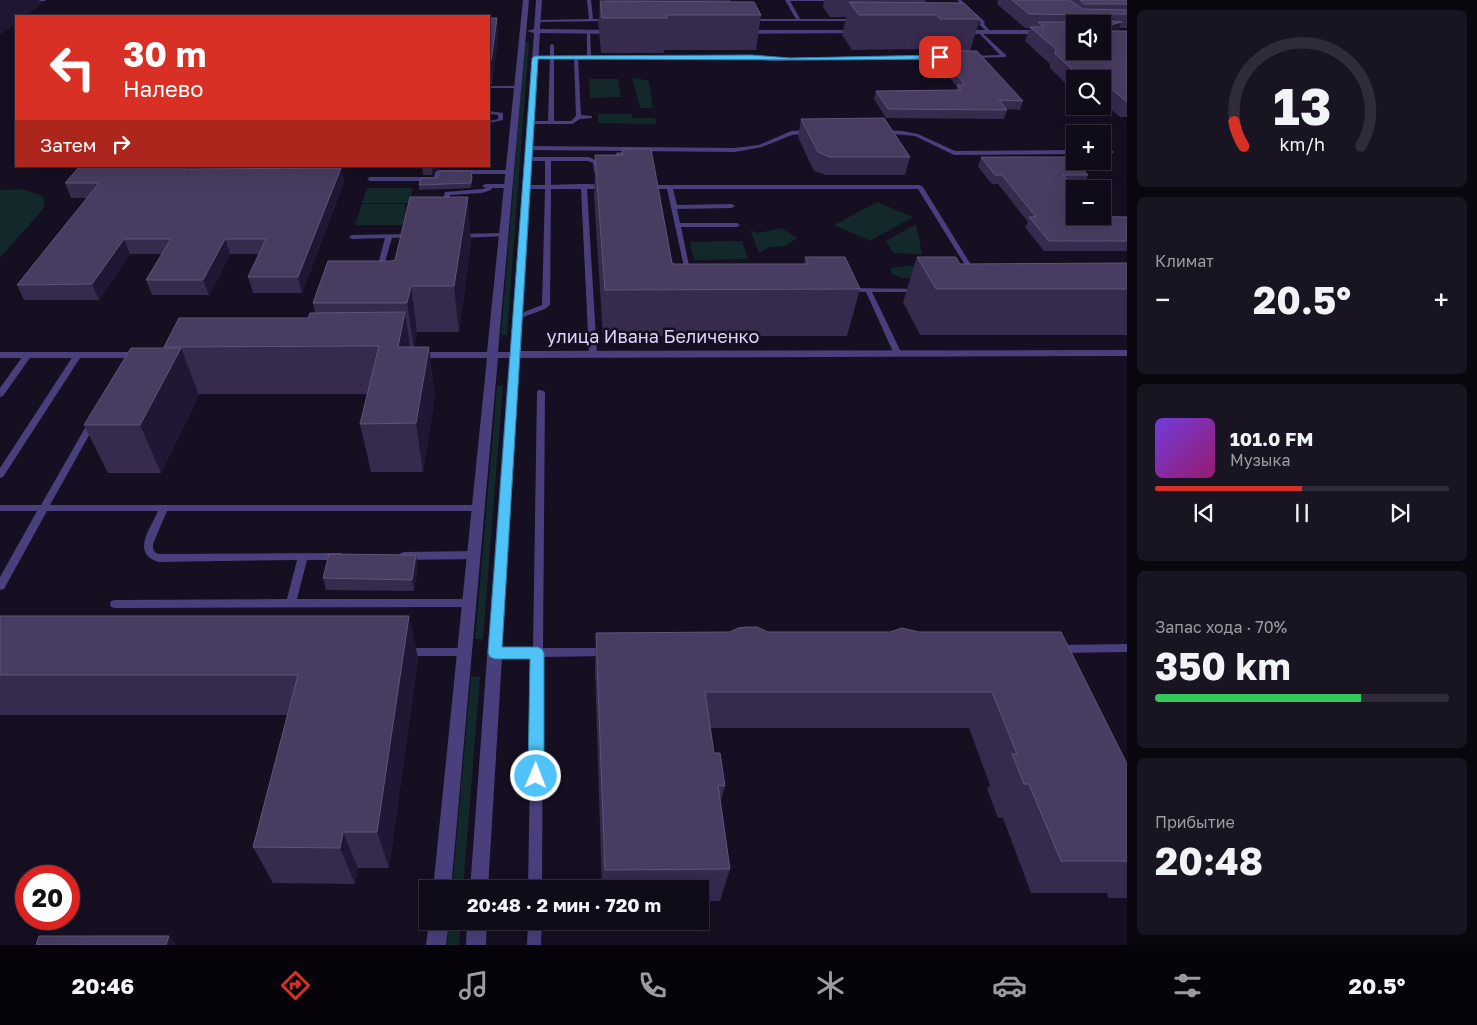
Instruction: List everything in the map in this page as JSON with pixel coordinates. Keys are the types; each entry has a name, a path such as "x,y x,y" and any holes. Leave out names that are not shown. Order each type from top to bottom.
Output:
{"street":[{"path":"443,880 513,118 526,0"},
{"path":"480,880 539,0"},
{"path":"523,31 537,26 588,32 627,32"},
{"path":"734,32 864,32"},
{"path":"951,32 1066,32"},
{"name":"улица Ивана Беличенко","path":"403,355 1127,354"},
{"path":"0,355 78,355 127,359 149,355"},
{"path":"436,945 438,930"},
{"path":"476,945 477,930"}],"lane":[{"path":"590,0 591,20"},
{"path":"787,0 842,0"},
{"path":"787,0 799,20"},
{"path":"959,0 984,23 981,24 989,32"},
{"path":"20,1 44,1"},
{"path":"537,26 591,20 620,20"},
{"path":"744,20 856,20"},
{"path":"971,20 980,20"},
{"path":"588,32 589,57"},
{"path":"970,57 1004,56 980,32"},
{"path":"550,123 552,46"},
{"path":"576,57 579,117"},
{"path":"535,58 752,57 770,60 950,57"},
{"path":"577,75 587,75"},
{"path":"490,87 517,87"},
{"path":"490,113 499,113 500,118"},
{"path":"530,123 572,122 579,117 590,117"},
{"path":"490,118 513,118"},
{"path":"490,122 497,122 500,118"},
{"path":"528,154 735,150 760,146 791,133 814,132"},
{"path":"874,132 907,134 920,137 942,149 954,152 1066,152"},
{"path":"528,154 548,159 589,159 594,161 597,187"},
{"path":"518,316 546,305 548,159"},
{"path":"370,179 436,179 438,172 509,172"},
{"path":"471,186 508,186"},
{"path":"442,220 447,193 482,192 489,189 490,186"},
{"path":"584,186 593,354"},
{"path":"526,187 615,187"},
{"path":"642,187 920,188 979,282"},
{"path":"670,187 690,284"},
{"path":"754,187 757,196"},
{"path":"674,207 732,206"},
{"path":"677,225 737,225"},
{"path":"457,236 503,235"},
{"path":"370,272 378,276 389,236"},
{"path":"352,237 422,236"},
{"path":"840,290 924,290"},
{"path":"868,290 898,354"},
{"path":"0,394 28,355"},
{"path":"0,475 78,355"},
{"path":"535,880 541,392"},
{"path":"0,586 96,414"},
{"path":"0,508 478,508"},
{"path":"164,508 148,544 148,550 151,555 158,558 351,556"},
{"path":"398,556 474,556"},
{"path":"291,603 303,557"},
{"path":"115,604 469,603"},
{"path":"1047,649 1127,648"},
{"path":"396,652 465,652"},
{"path":"495,653 618,652"},
{"path":"534,945 535,930"}],"green space":[{"path":"525,42 529,42 507,335 501,335"},
{"path":"632,77 649,81 653,108 640,108"},
{"path":"589,79 618,79 621,97 590,98"},
{"path":"598,114 632,114 633,118 655,118 656,124 598,123"},
{"path":"367,188 413,188 409,203 362,203"},
{"path":"23,189 42,196 44,208 0,258 0,190"},
{"path":"877,202 913,217 870,241 834,225"},
{"path":"362,204 404,204 407,212 405,213 412,219 406,225 355,225"},
{"path":"916,224 922,254 893,253 886,241"},
{"path":"781,228 797,238 786,246 770,247 759,253 750,230 758,233"},
{"path":"742,241 748,259 694,260 690,242"},
{"path":"941,262 949,278 901,278 892,274 890,268"},
{"path":"497,386 503,386 483,639 475,639"},
{"path":"471,676 480,677 464,880 453,880"},
{"path":"448,930 460,930 459,945 447,945"}],"building":[{"path":"1012,0 1069,0 1083,9 1127,10 1127,14 1107,15 1029,14"},
{"path":"1080,0 1127,0 1127,4 1085,4"},
{"path":"600,1 754,2 761,15 666,15 667,18 602,18"},
{"path":"849,2 964,3 980,19 940,19 936,15 859,15"},
{"path":"490,18 497,18 491,61"},
{"path":"1111,21 1122,22 1111,25"},
{"path":"1038,22 1066,22 1066,60 1111,60 1111,31 1127,31 1127,102 1111,89 1111,70 1072,69 1055,54 1056,49 1030,27 1044,27"},
{"path":"937,51 977,51 1023,101 999,100 1007,110 888,109 876,91 961,90 957,85 965,85"},
{"path":"884,118 910,157 830,157 818,152 801,119"},
{"path":"622,149 651,149 672,263 808,264 805,257 845,257 860,289 605,290 595,155 623,155"},
{"path":"981,157 1066,157 1066,170 1083,170 1088,175 1063,175 1068,180 1066,180 1066,225 1111,225 1111,217 1127,217 1127,241 1049,241 1029,217 1036,217 1002,175 995,175"},
{"path":"79,167 185,167 184,169 341,168 298,277 248,277 266,239 225,239 203,280 146,280 171,239 124,239 92,284 17,285 99,183 65,183"},
{"path":"441,171 472,171 471,183 419,185 421,178 437,178"},
{"path":"410,197 468,197 454,286 411,286 407,303 313,303 328,261 395,260"},
{"path":"917,257 956,257 960,264 1127,263 1127,289 936,289"},
{"path":"405,312 398,347 429,347 416,423 360,424 379,346 164,347 179,318 308,318 310,313"},
{"path":"131,348 181,348 140,425 84,425"},
{"path":"329,554 416,555 412,580 323,578"},
{"path":"0,616 409,616 377,832 343,832 340,848 253,847 298,675 0,675"},
{"path":"757,627 768,632 890,632 902,628 919,632 1061,632 1127,764 1127,861 1061,861 1029,784 1024,784 1012,754 1017,754 992,692 705,692 714,753 720,753 725,786 718,785 730,869 605,870 596,633 730,632 738,628"},
{"path":"39,936 169,936 166,945 36,945"}],"route":[{"path":"536,776 538,653 495,653 535,58 752,57 790,60 848,60 861,57 940,57"}]}
